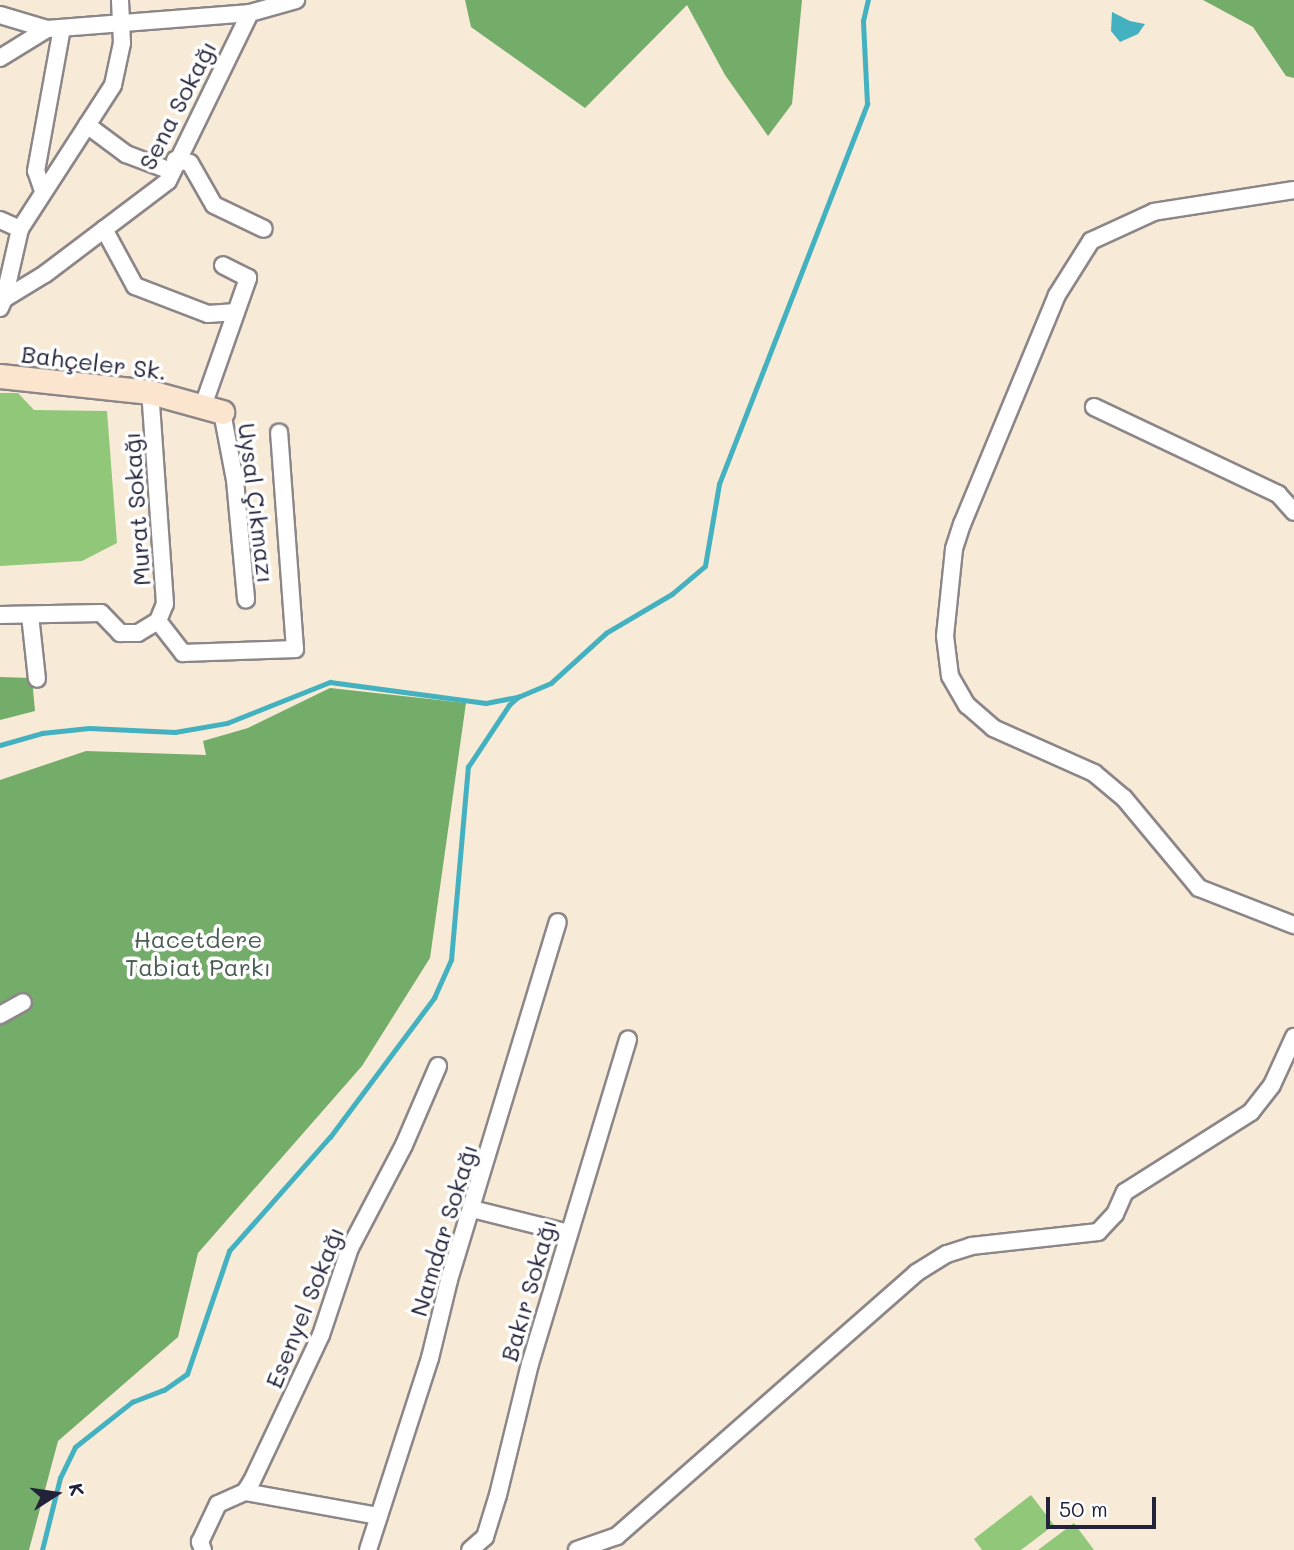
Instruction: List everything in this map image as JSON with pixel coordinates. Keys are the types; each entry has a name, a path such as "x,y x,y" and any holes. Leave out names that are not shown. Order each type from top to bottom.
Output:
{"street":[{"path":"2,303 20,229 113,85 121,21 120,0"},
{"path":"0,15 55,28 121,21 178,8 250,13 296,0"},
{"name":"Sena Sokağı","path":"2,303 153,196 173,166 250,13"},
{"path":"0,58 55,28"},
{"path":"43,191 36,171 55,28"},
{"path":"87,125 126,154 173,166 190,163 214,205 264,229"},
{"path":"1294,190 1154,212 1091,242 1057,295 962,524 954,549 945,636 950,676 967,705 993,728 1094,773 1124,798 1199,888 1294,925"},
{"path":"0,220 20,229"},
{"path":"104,229 135,285 208,314 236,312"},
{"path":"213,409 236,312 248,278 223,265"},
{"name":"Bahçeler Sk.","path":"0,376 150,393 213,409"},
{"name":"Murat Sokağı","path":"30,615 101,613 120,633 138,632 158,621 165,604 150,393"},
{"path":"1094,407 1278,494 1294,512"},
{"name":"Uysal Çıkmazı","path":"213,409 235,480 246,599"},
{"path":"158,621 183,653 295,649 279,433"},
{"path":"0,615 30,615 37,679"},
{"name":"Namdar Sokağı","path":"368,1550 558,922"},
{"path":"0,1015 23,1002"},
{"path":"577,1550 617,1536 916,1273 947,1254 971,1246 1098,1232 1115,1214 1125,1192 1251,1112 1272,1085 1294,1037"},
{"name":"Bakır Sokağı","path":"470,1550 485,1537 498,1495 568,1233 628,1039"},
{"name":"Esenyel Sokağı","path":"246,1492 321,1335 350,1248 404,1145 438,1066"},
{"path":"472,1209 568,1233"},
{"path":"203,1550 200,1542 218,1504 246,1492 379,1516"}],"green space":[{"path":"465,0 802,0 792,104 768,136 725,75 687,5 585,108 471,27"},
{"path":"1203,0 1294,0 1294,78 1286,76 1253,27"},
{"path":"0,393 18,393 34,410 107,411 117,543 82,561 0,566"},
{"path":"0,677 32,678 35,711 0,720"},
{"name":"Hacetdere Tabiat Parkı","path":"330,688 466,703 430,958 362,1066 198,1253 178,1337 58,1441 29,1550 0,1550 0,780 86,751 206,755 203,741 248,728"},
{"path":"1031,1495 1054,1525 1021,1550 982,1550 974,1539"},
{"path":"1074,1523 1094,1550 1038,1550"}],"water":[{"path":"1112,12 1130,21 1145,24 1138,34 1120,42 1111,31"}],"waterway":[{"path":"42,1550 60,1478 75,1447 132,1402 164,1390 187,1374 229,1251 330,1137 434,998 451,960 468,767 509,705 518,697 551,683 606,633 672,594 705,566 719,484 867,104 863,21 868,0"},
{"path":"0,745 42,733 89,728 175,732 227,723 330,682 486,703 518,697"}]}
